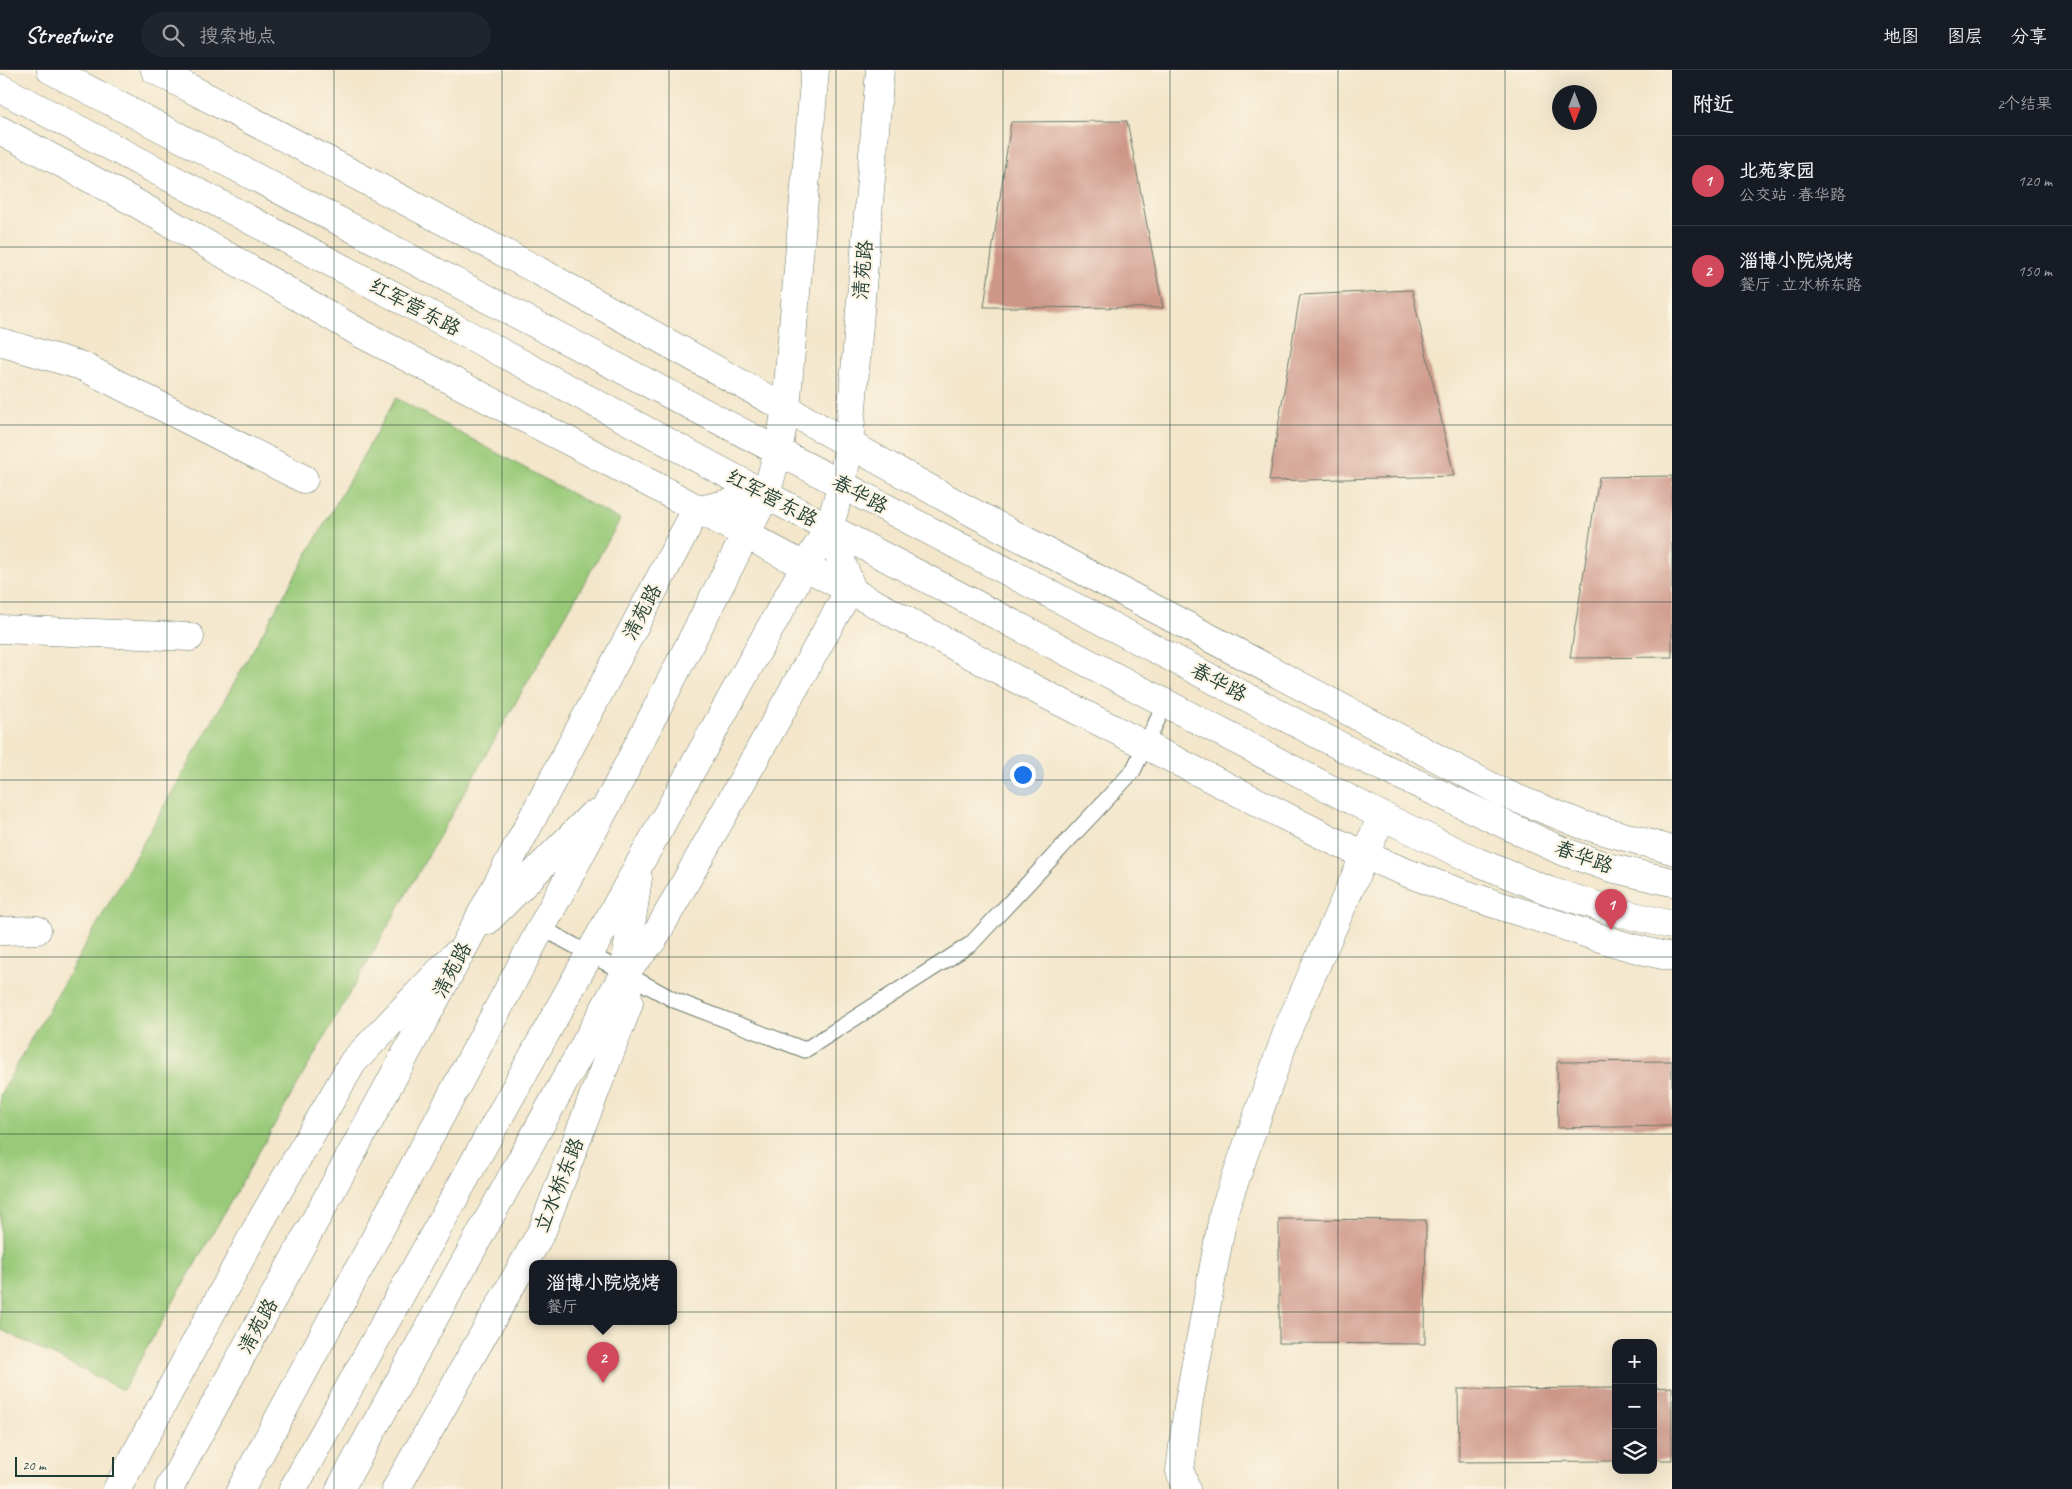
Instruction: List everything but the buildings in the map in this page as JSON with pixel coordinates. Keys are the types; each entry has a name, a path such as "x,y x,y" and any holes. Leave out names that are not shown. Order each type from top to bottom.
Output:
{"street":[{"name":"红军营东路","path":"51,70 778,452"},
{"path":"155,70 537,270 974,513 1503,793 1583,825 1672,850"},
{"path":"241,1489 614,792 766,495 778,452 786,409 815,70"},
{"name":"清苑路","path":"293,1489 805,566 829,528 842,484 849,444 880,70"},
{"name":"红军营东路","path":"0,88 480,341 829,528"},
{"path":"0,130 134,202 360,333 700,510 1028,686 1363,856 1501,906 1644,952 1672,957"},
{"path":"0,342 82,366 304,480"},
{"name":"春华路","path":"778,452 1399,776 1562,851 1610,868 1672,882"},
{"path":"700,510 766,495"},
{"name":"清苑路","path":"169,1489 466,942 694,514 700,510"},
{"path":"340,1489 624,973 653,940 852,587 829,528"},
{"name":"春华路","path":"829,528 1382,816 1478,862 1548,891 1621,914 1672,925"},
{"path":"0,629 190,637"},
{"path":"117,1489 258,1224 353,1062 466,942 614,792"},
{"path":"1186,1489 1180,1471 1188,1406 1224,1211 1290,1024 1382,816"},
{"path":"624,973 640,862"},
{"path":"0,931 37,930"},
{"name":"立水桥东路","path":"396,1489 542,1231 629,1003 624,973"}],"lane":[{"path":"542,928 674,1000 806,1050 971,944 1133,771 1166,702"}],"green space":[{"path":"396,398 620,520 123,1390 0,1329 0,1095"}],"place":[{"name":"北苑家园","path":"1611,930"},
{"name":"淄博小院烧烤","path":"603,1383"}]}
